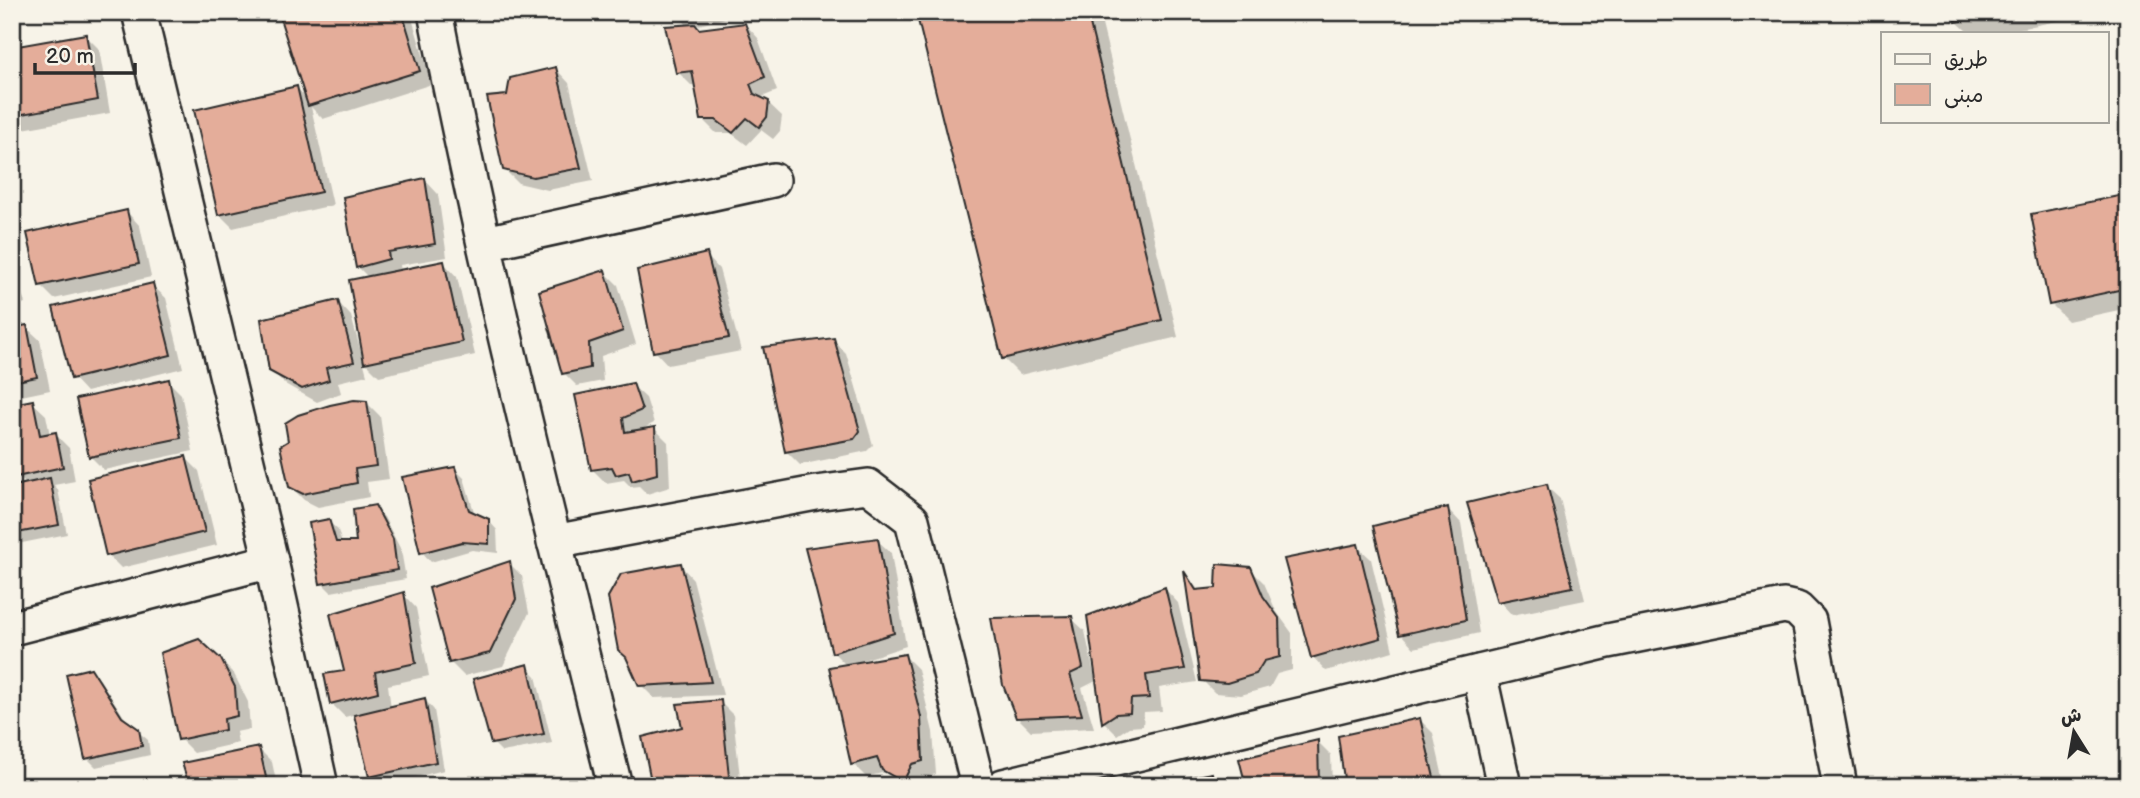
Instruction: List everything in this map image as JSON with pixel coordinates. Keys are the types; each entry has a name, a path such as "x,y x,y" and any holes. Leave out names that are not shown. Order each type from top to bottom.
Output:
{"street":[{"path":"139,12 271,561 321,786"},
{"path":"435,12 554,542 615,786"},
{"path":"485,243 773,180"},
{"path":"554,542 803,495 868,486 912,520 978,786"},
{"path":"12,628 271,561"},
{"path":"1003,786 1608,641 1784,606 1797,609 1809,621 1840,786"},
{"path":"1479,672 1504,786"}],"building":[{"path":"278,12 402,12 420,71 308,106"},
{"path":"916,12 1087,12 1162,320 1002,359"},
{"path":"1954,12 2005,12 1956,22"},
{"path":"745,23 765,77 750,84 754,94 769,101 767,117 759,127 747,118 733,133 716,120 701,120 692,71 676,73 665,26 695,24 699,29"},
{"path":"86,34 98,100 12,116 12,47"},
{"path":"556,67 581,168 533,177 503,170 487,97 507,95 510,78"},
{"path":"297,86 321,192 218,215 194,110"},
{"path":"425,178 435,244 388,252 389,259 356,268 343,197"},
{"path":"2128,194 2128,288 2049,305 2031,214"},
{"path":"127,210 139,264 39,286 27,233"},
{"path":"707,253 729,338 653,352 637,270"},
{"path":"444,261 462,342 364,363 349,280"},
{"path":"605,270 623,331 589,343 590,368 562,374 539,291"},
{"path":"153,283 171,355 71,379 53,307"},
{"path":"338,300 354,362 326,368 329,380 302,389 269,371 261,319"},
{"path":"27,325 37,377 12,382 12,328"},
{"path":"834,338 860,431 854,439 785,452 763,347"},
{"path":"169,379 181,438 89,457 76,399"},
{"path":"633,383 642,410 623,418 625,432 655,427 657,474 632,481 629,472 616,475 612,467 591,470 575,395"},
{"path":"33,400 40,435 56,432 63,467 16,477 12,463 12,404"},
{"path":"354,400 367,401 376,466 355,469 357,483 303,494 289,487 280,446 288,441 285,423 298,415"},
{"path":"186,456 205,532 106,556 88,479"},
{"path":"455,467 469,510 489,519 489,544 462,542 420,553 402,477"},
{"path":"50,478 59,525 12,534 12,482 14,486"},
{"path":"1547,484 1573,587 1497,602 1467,503"},
{"path":"375,505 393,539 397,570 320,584 309,523 329,519 336,542 356,542 353,509"},
{"path":"1448,507 1466,620 1399,635 1373,526"},
{"path":"878,538 894,633 832,653 805,548"},
{"path":"1358,544 1381,638 1311,658 1284,559"},
{"path":"510,561 516,599 490,653 449,663 429,588"},
{"path":"681,563 711,682 639,686 626,657 618,650 608,597 621,574"},
{"path":"1217,564 1251,567 1263,596 1279,618 1280,657 1264,661 1256,674 1227,683 1200,681 1184,571 1196,590 1216,588"},
{"path":"1165,587 1185,669 1146,675 1149,698 1131,699 1130,713 1116,714 1102,723 1087,616"},
{"path":"404,592 416,663 375,672 378,692 330,704 324,674 344,671 330,614"},
{"path":"1072,616 1083,668 1070,674 1082,715 1016,718 1003,685 991,618"},
{"path":"199,639 221,659 235,687 237,716 224,719 225,730 178,740 160,653"},
{"path":"905,654 921,717 923,761 912,764 903,782 882,770 877,758 851,765 829,667"},
{"path":"528,664 544,734 491,744 473,679"},
{"path":"91,668 122,717 139,729 142,746 85,759 66,674"},
{"path":"425,698 436,762 369,777 354,715"},
{"path":"721,700 730,786 652,786 642,737 682,727 677,704"},
{"path":"1420,718 1436,786 1345,786 1338,736"},
{"path":"1318,740 1319,786 1246,786 1239,759"},
{"path":"259,747 268,786 184,786 188,782 182,763"},
{"path":"1212,773 1215,786 1154,784"}]}
